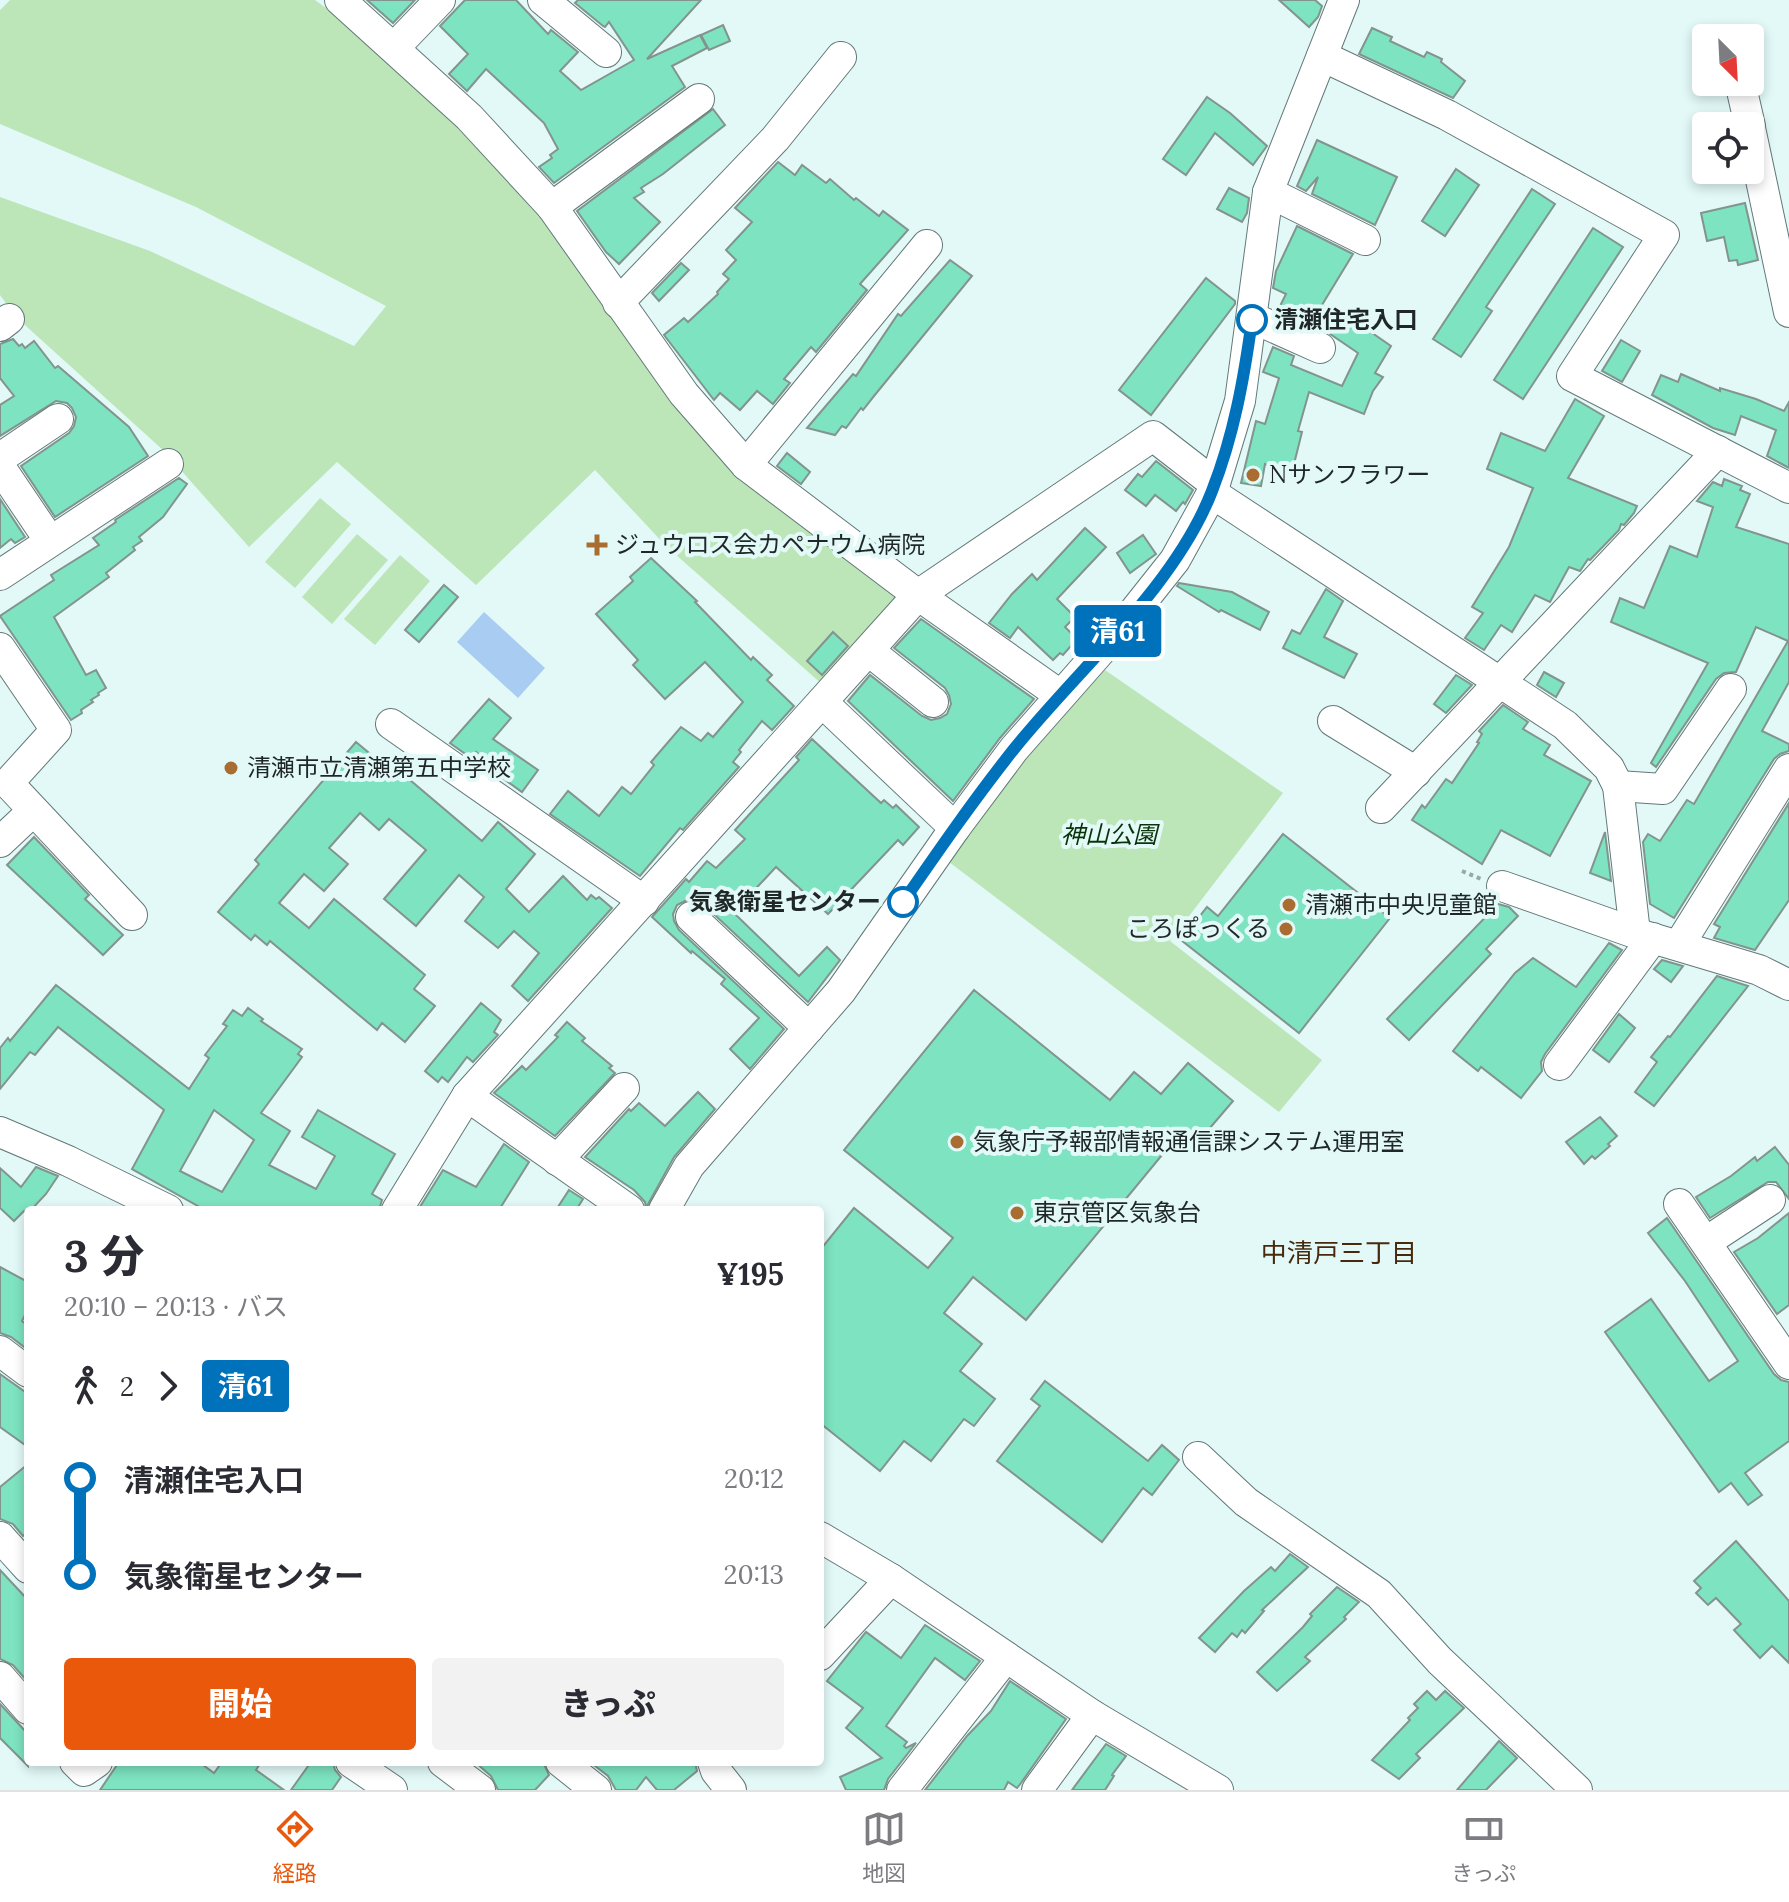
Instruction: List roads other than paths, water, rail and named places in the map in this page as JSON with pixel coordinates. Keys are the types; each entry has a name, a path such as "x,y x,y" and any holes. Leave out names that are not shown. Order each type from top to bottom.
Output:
{"street":[{"path":"340,0 469,117 552,207 684,394 746,465 918,595 1060,695"},
{"path":"543,0 606,52"},
{"path":"394,48 438,1"},
{"path":"666,1206 689,1166 841,991 1014,749 1125,623 1175,560 1213,488 1240,401 1268,192 1322,56 1338,3"},
{"path":"1322,56 1447,115 1664,235 1572,376 1789,488"},
{"path":"618,303 775,139 841,57"},
{"path":"552,207 699,99"},
{"path":"1762,184 1789,312"},
{"path":"1268,192 1365,240"},
{"path":"746,465 927,245"},
{"path":"1253,318 1320,348"},
{"path":"0,458 58,419"},
{"path":"399,1206 467,1096 918,595 1153,436 1213,488 1565,725 1609,768 1618,786 1655,939"},
{"path":"1381,808 1718,451"},
{"path":"0,575 168,464"},
{"path":"0,467 50,541"},
{"path":"869,651 933,702"},
{"path":"4,662 56,730 8,783 132,915"},
{"path":"1618,786 1663,789 1731,689"},
{"path":"822,702 955,828"},
{"path":"1333,721 1416,772"},
{"path":"391,724 644,901"},
{"path":"1559,1065 1789,769"},
{"path":"0,842 33,811"},
{"path":"1502,886 1655,939 1759,970 1789,985"},
{"path":"691,917 809,1028"},
{"path":"557,1160 624,1088"},
{"path":"467,1096 623,1206"},
{"path":"0,1132 124,1200 150,1206"},
{"path":"1706,1242 1770,1200"},
{"path":"1679,1204 1789,1364"},
{"path":"0,1351 24,1369"},
{"path":"1198,1457 1246,1502 1379,1594 1440,1661 1577,1790"},
{"path":"824,1539 891,1579 1092,1715 1218,1790"},
{"path":"824,1651 891,1579"},
{"path":"902,1790 1006,1657"},
{"path":"0,1677 24,1704"},
{"path":"1037,1790 1092,1715"},
{"path":"357,1766 393,1790 401,1766"},
{"path":"448,1766 480,1790"},
{"path":"566,1766 596,1790"}],"water":[{"path":"484,612 545,668 518,698 457,642"}],"place":[{"name":"清瀬住宅入口","path":"1252,320"},
{"name":"Nサンフラワー","path":"1253,475"},
{"name":"ジュウロス会カペナウム病院","path":"597,545"},
{"name":"清瀬市立清瀬第五中学校","path":"231,768"},
{"name":"気象衛星センター","path":"903,902"},
{"name":"清瀬市中央児童館","path":"1289,905"},
{"name":"ころぽっくる","path":"1286,929"},
{"name":"気象庁予報部情報通信課システム運用室","path":"957,1142"},
{"name":"東京管区気象台","path":"1017,1213"}],"district":[{"name":"中清戸三丁目","path":"1339,1253"}],"park label":[{"name":"神山公園","path":"1109,835"}]}
